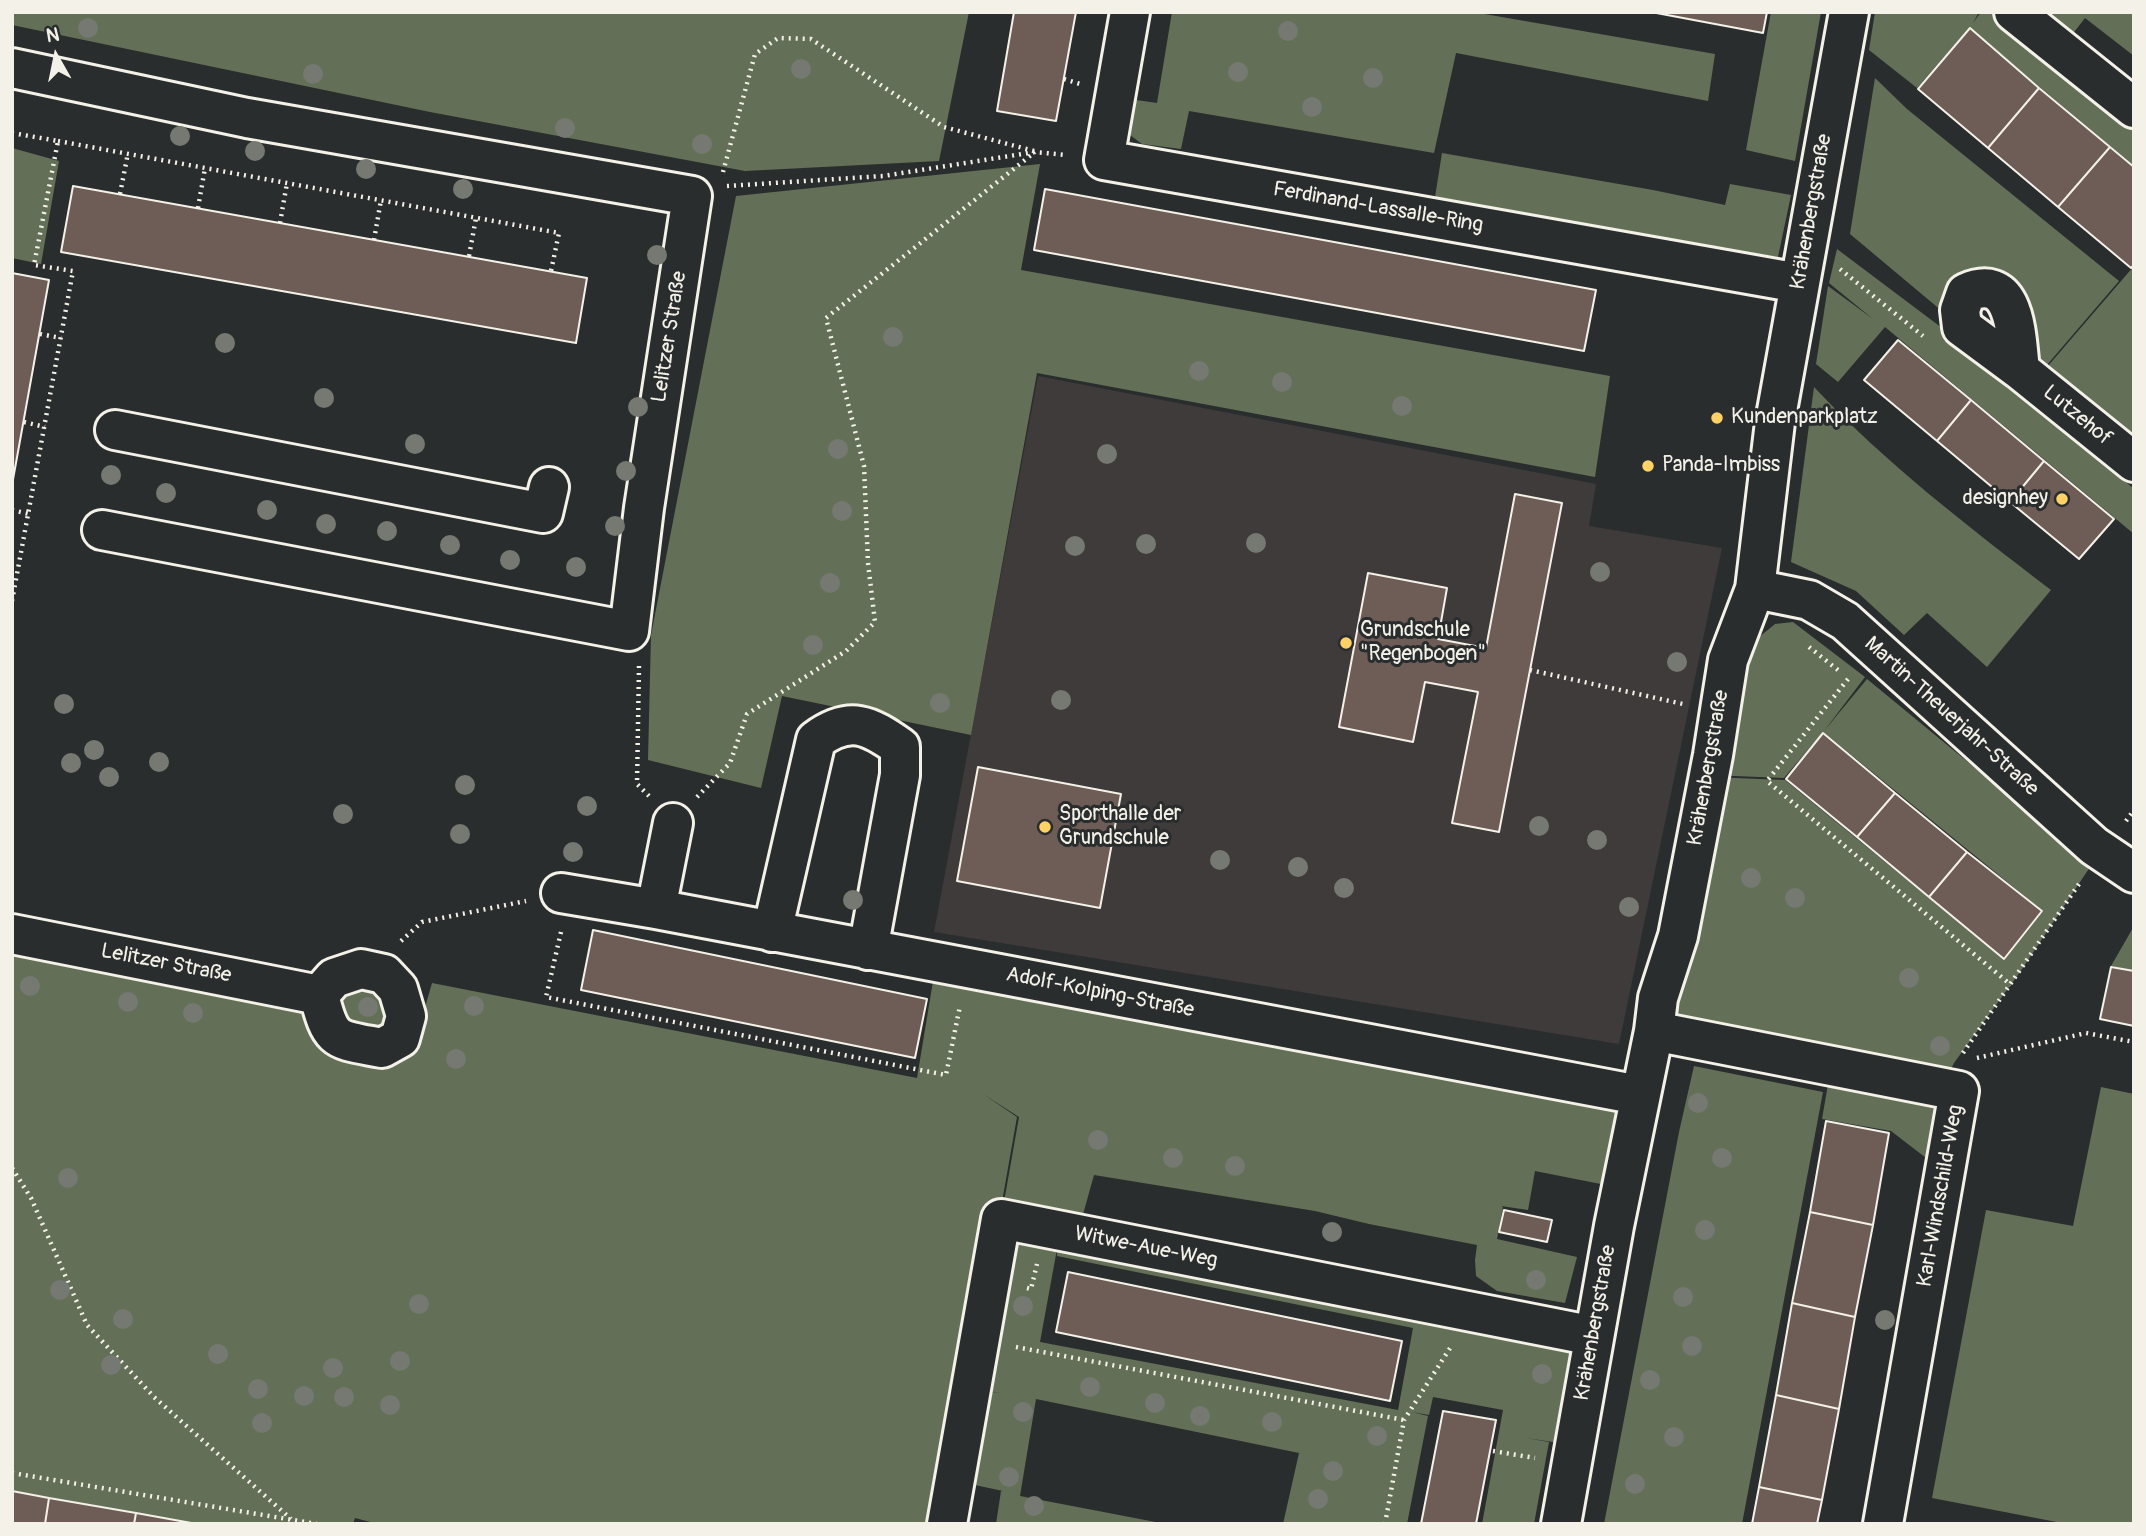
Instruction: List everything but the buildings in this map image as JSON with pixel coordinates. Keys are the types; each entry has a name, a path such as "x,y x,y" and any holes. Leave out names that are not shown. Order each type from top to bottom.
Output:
{"street":[{"name":"Ferdinand-Lassalle-Ring","path":"1130,12 1104,160 1799,283"},
{"name":"Krähenbergstraße","path":"1561,1524 1639,1095 1654,1031 1658,998 1678,936 1728,660 1755,589 1775,422 1849,12"},
{"path":"2025,16 2134,108"},
{"name":"Lelitzer Straße","path":"12,68 247,118 692,196 644,508 629,631 102,530"},
{"name":"Lutzehof","path":"2020,370 2134,462"},
{"path":"115,430 543,513 549,487"},
{"name":"Martin-Theuerjahr-Straße","path":"1755,589 1809,600 1845,621 2094,846 2134,873"},
{"path":"772,932 816,740 830,729 852,724 877,731 900,747 900,775 868,950"},
{"path":"656,909 673,823"},
{"name":"Adolf-Kolping-Straße","path":"562,909 656,909 1639,1095"},
{"name":"Lelitzer Straße","path":"12,934 319,995"},
{"path":"361,969 384,974 398,989 406,1016 400,1038 382,1048 343,1041 327,1026 319,995 334,978 361,969"},
{"name":"Karl-Windschild-Weg","path":"1654,1031 1950,1075 1959,1091 1883,1524"},
{"name":"Witwe-Aue-Weg","path":"947,1524 1001,1219 1594,1336"}],"path":[{"path":"723,173 755,54 778,38 811,39 944,127 1035,152 1068,156"},
{"path":"12,133 559,233 551,271"},
{"path":"12,601 73,271 34,265 58,141"},
{"path":"719,186 883,176 1035,152"},
{"path":"639,662 638,784 673,823 730,763 747,714 846,651 875,622 868,563 864,466 826,318 1035,152"},
{"path":"120,194 128,153"},
{"path":"198,208 205,168"},
{"path":"280,223 287,183"},
{"path":"374,240 381,200"},
{"path":"469,256 476,218"},
{"path":"1840,269 1925,337"},
{"path":"40,334 61,338"},
{"path":"24,422 45,427"},
{"path":"12,510 29,514"},
{"path":"1530,670 1688,705"},
{"path":"1848,678 1767,781 2011,985"},
{"path":"1950,1075 2083,878"},
{"path":"368,970 422,922 562,909 546,997 946,1075 961,1003"},
{"path":"1950,1075 2086,1034 2134,1042"},
{"path":"12,1168 31,1198 87,1325 154,1397 291,1519"},
{"path":"979,1340 1404,1420"},
{"path":"1385,1524 1404,1420 1454,1341"},
{"path":"1493,1451 1547,1460"},
{"path":"12,1473 317,1524"}],"shaded area":[{"name":"Grundschule \"Regenbogen\"","path":"1038,376 1596,484 1589,526 1722,548 1619,1044 934,932"}],"green space":[{"path":"12,12 969,12 939,161 745,171 430,112 12,25"},
{"path":"1172,12 1473,12 1715,54 1708,101 1456,53 1434,153 1189,111 1181,149 1142,144 1118,126 1122,98 1157,103"},
{"path":"1771,12 1821,12 1795,161 1746,150"},
{"path":"1875,12 1979,12 1973,23 1981,12 2012,12 2134,110 2134,166 1969,28 1917,88 1869,50"},
{"path":"2035,12 2134,12 2134,56 2085,18 2061,49"},
{"path":"1875,78 1907,109 2119,281 2034,380 1997,290 1961,327 1850,234"},
{"path":"12,148 59,161 41,264 12,258"},
{"path":"1442,153 1725,205 1730,184 1791,195 1778,257 1623,233 1435,197"},
{"path":"1040,164 1021,270 1610,376 1595,477 1037,373 971,735 782,696 761,788 648,760 651,635 736,196"},
{"path":"1837,249 1958,340 2134,489 2134,534 1885,327 1838,382 1816,364 1828,286 1873,319 1829,283"},
{"path":"2134,266 2134,461 2035,381"},
{"path":"1814,387 1899,468 2051,590 1987,667 1927,613 1904,635 1856,591 1791,562"},
{"path":"1793,622 1865,677 1824,731 1867,679 2092,864 2020,972 1954,1063 1942,1086 1655,1030 1710,777 1785,780 2004,959 2043,911 1823,732 1784,778 1710,775 1730,661 1775,624"},
{"path":"2134,926 2134,971 2111,966"},
{"path":"12,936 318,996 326,1027 413,1049 432,983 917,1078 936,963 1638,1095 1621,1188 1535,1171 1528,1210 1501,1206 1503,1207 1497,1239 1577,1257 1565,1303 1497,1291 1476,1276 1477,1245 1315,1211 1094,1175 1082,1218 1004,1202 1019,1117 983,1094 1017,1117 945,1524 378,1524 355,1518 353,1524 199,1524 12,1491"},
{"path":"384,975 399,1037 344,1040 334,979"},
{"path":"1694,1066 1823,1092 1742,1524 1604,1524 1679,1132"},
{"path":"1831,1067 1957,1091 1943,1171 1891,1131 1822,1119"},
{"path":"2101,1087 2134,1094 2134,1524 2067,1524 1932,1498 1986,1210 2073,1226"},
{"path":"1002,1220 1593,1337 1573,1445 1526,1438 1549,1442 1534,1524 1482,1524 1503,1410 1433,1397 1429,1415 1412,1412 1428,1416 1407,1524 1283,1524 1299,1453 1036,1399 1020,1496 1166,1524 996,1524 1003,1491 956,1481 972,1390 1001,1393 972,1389","holes":["1057,1249 1057,1256 1413,1328 1398,1410 1040,1342"]}],"place":[{"name":"Kundenparkplatz","path":"1717,418"},
{"name":"Panda-Imbiss","path":"1648,466"},
{"name":"designhey","path":"2062,499"},
{"name":"Grundschule \"Regenbogen\"","path":"1346,643"},
{"name":"Sporthalle der Grundschule","path":"1045,827"}]}
